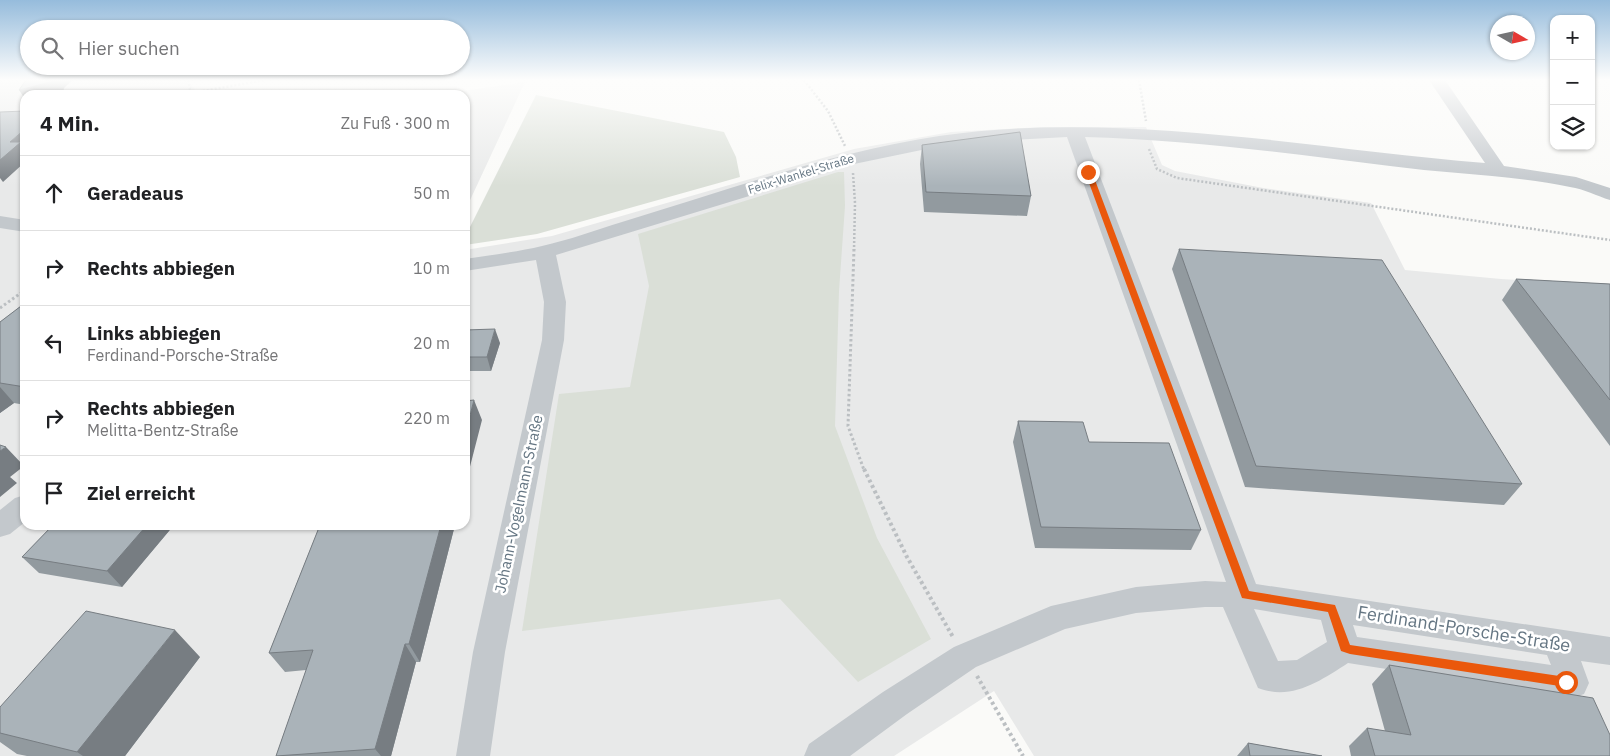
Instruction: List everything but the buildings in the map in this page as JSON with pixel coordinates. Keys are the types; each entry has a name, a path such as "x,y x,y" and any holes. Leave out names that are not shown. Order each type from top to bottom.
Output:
{"street":[{"path":"1461,115 1498,170"},
{"name":"Felix-Wankel-Straße","path":"470,264 545,252 850,159 973,137 1074,132 1145,134 1277,146 1393,161 1498,170 1576,182 1610,194"},
{"path":"1074,132 1270,677 1301,675 1345,648 1573,683 1557,643"},
{"path":"0,222 20,225"},
{"name":"Johann-Vogelmann-Straße","path":"473,756 489,652 553,340 555,302 545,252"},
{"path":"0,526 20,510"},
{"name":"Ferdinand-Porsche-Straße","path":"821,756 894,703 965,657 1062,616 1136,600 1205,594 1239,595 1610,651"},
{"path":"1332,608 1345,648"}],"path":[{"path":"831,115 840,133"},
{"path":"1145,115 1147,125 1145,134 1152,164 1160,172 1177,178 1610,240"},
{"path":"854,182 855,204 848,426 856,452 876,497 926,595 965,657 1022,756"},
{"path":"0,308 20,294"}],"shaded area":[{"path":"0,115 20,115 20,530 470,530 470,249 552,236 854,149 951,132 1041,127 1146,127 1162,165 1175,171 1263,188 1371,203 1405,270 1501,279 1610,286 1610,756 1034,756 994,691 894,756 0,756"},
{"path":"470,115 510,115 470,200"},
{"path":"526,115 639,115 724,132 736,157 740,177 537,234 470,244 470,227"},
{"path":"838,172 844,172 845,206 839,291 835,426 877,538 931,639 858,682 780,599 522,631 559,394 630,387 649,286 638,234"}],"route":[{"path":"1088,172 1246,595 1332,608 1345,648 1350,650 1566,682"}]}
